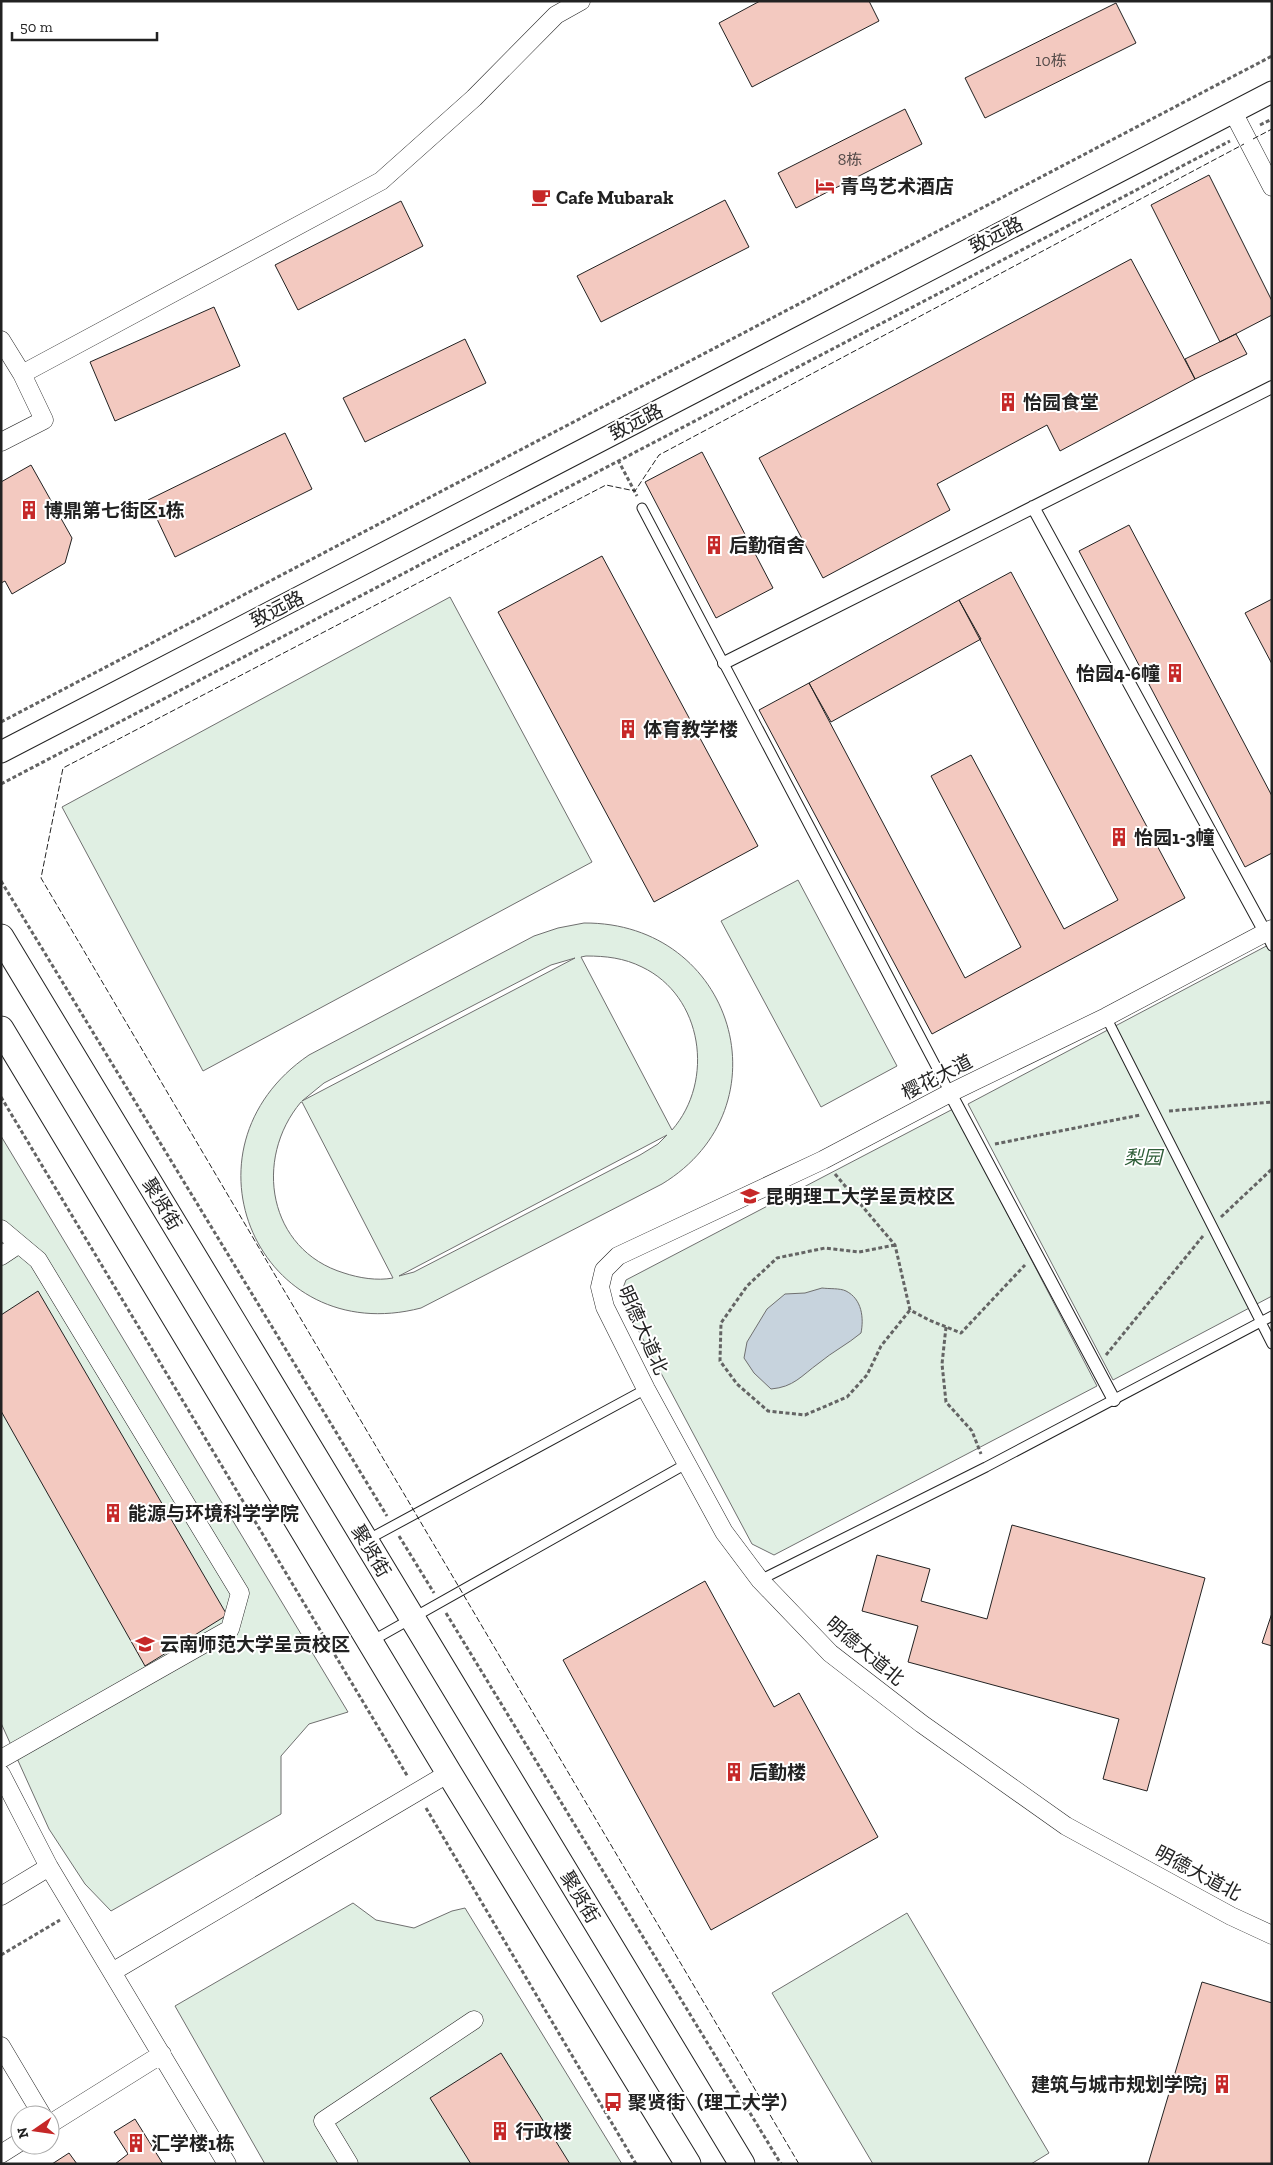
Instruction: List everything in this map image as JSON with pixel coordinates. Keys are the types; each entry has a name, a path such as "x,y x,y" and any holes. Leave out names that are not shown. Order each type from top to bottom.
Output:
{"main road":[{"name":"聚贤街","path":"1,936 364,1541 742,2164"},
{"path":"1,1029 449,1773 688,2164"}],"street":[{"path":"22,374 380,181 474,98 556,15 581,1"},
{"name":"致远路","path":"1,752 1272,92"},
{"path":"1233,112 1272,187"},
{"path":"1,340 22,374 44,420 1,442"},
{"path":"724,663 1272,387"},
{"path":"1033,507 1269,936"},
{"name":"樱花大道","path":"618,1256 823,1160 950,1093 1269,936"},
{"path":"950,1093 1114,1400"},
{"path":"1,1229 38,1260 240,1593 230,1629 1,1759"},
{"path":"1,1256 19,1244"},
{"name":"明德大道北","path":"618,1256 604,1270 600,1286 604,1307 646,1390 724,1532 760,1580 830,1653 922,1724 1066,1826 1231,1916 1272,1935"},
{"path":"112,1972 449,1773"},
{"path":"1,1774 49,1867 227,2164"},
{"path":"1,1896 49,1867"},
{"path":"349,2164 322,2121 474,2020"},
{"path":"1,2046 36,2105"},
{"path":"60,2118 162,2054"}],"lane":[{"path":"642,508 950,1093"},
{"path":"1106,1017 1272,1344"},
{"path":"760,1580 986,1467 1272,1316"},
{"path":"364,1541 646,1390"},
{"path":"370,1642 686,1464"}],"path":[{"path":"1,722 1272,56"},
{"path":"1,784 1272,119"},
{"path":"606,437 642,508"},
{"path":"1,1097 416,1791 636,2164"},
{"path":"979,1148 1154,1112 1272,1102"},
{"path":"823,1160 895,1245 910,1310"},
{"path":"1097,1368 1211,1226 1272,1170"},
{"path":"895,1245 859,1252 825,1248 777,1258 747,1286 721,1323 720,1361 737,1384 768,1411 805,1415 847,1397 867,1375 881,1346 910,1310"},
{"path":"910,1310 961,1332 1036,1253"},
{"path":"946,1327 942,1364 946,1402 972,1431 986,1467"},
{"path":"1,1955 75,1911"}],"green space":[{"path":"450,597 592,862 203,1071 62,807"},
{"path":"798,880 897,1066 821,1107 721,921"},
{"path":"584,923 636,931 677,953 708,985 727,1024 733,1067 724,1111 701,1151 662,1184 421,1308 364,1313 316,1299 278,1271 253,1232 241,1187 246,1140 268,1095 309,1055 534,936 558,928","holes":["581,957 615,958 642,967 663,980 678,998 690,1018 696,1041 697,1065 694,1088 686,1110 672,1130","575,958 302,1101 324,1083 551,965","302,1102 393,1278 368,1278 344,1273 318,1261 298,1245 284,1224 276,1200 273,1175 277,1150 286,1125","667,1135 658,1144 640,1155 414,1272 399,1276"]},
{"name":"梨园","path":"1272,943 1272,1296 1113,1380 968,1104"},
{"path":"953,1109 1097,1386 774,1555 752,1544 620,1296 626,1280"},
{"path":"1,1136 348,1712 309,1724 281,1756 281,1814 111,1911 85,1884 49,1829 1,1723"},
{"path":"353,1903 376,1920 414,1928 452,1911 465,1908 622,2164 265,2164 175,2006"},
{"path":"907,1913 1049,2153 1031,2164 873,2164 772,1993"}],"shaded area":[{"path":"822,1288 844,1290 856,1299 862,1315 861,1333 797,1380 786,1386 771,1389 754,1373 744,1358 747,1342 767,1309 785,1294 805,1293"}],"building":[{"path":"760,1 869,1 879,21 752,87 719,23"},
{"path":"1116,3 1136,43 985,118 965,78"},
{"path":"905,109 922,144 796,208 778,173"},
{"path":"1209,175 1272,301 1272,315 1220,342 1151,205"},
{"path":"725,200 749,247 601,322 577,276"},
{"path":"401,201 423,246 298,310 275,265"},
{"name":"怡园食堂","path":"1131,259 1195,379 1060,451 1047,425 937,484 950,510 823,578 759,458"},
{"path":"214,307 240,366 115,421 90,362"},
{"path":"1236,334 1247,354 1195,379 1185,359"},
{"path":"465,339 486,383 365,442 343,398"},
{"path":"285,433 312,489 175,557 148,500"},
{"name":"后勤宿舍","path":"702,452 773,588 716,618 645,482"},
{"name":"博鼎第七街区1栋","path":"31,465 72,538 65,563 12,594 5,581 1,583 1,482"},
{"name":"怡园4-6幢","path":"1129,525 1272,796 1272,853 1245,867 1079,551"},
{"name":"体育教学楼","path":"602,556 758,846 654,902 498,612"},
{"name":"怡园1-3幢","path":"1011,572 1185,898 932,1034 759,710 809,683 965,978 1021,947 931,776 971,755 1064,929 1118,900 959,600"},
{"path":"1272,599 1272,664 1245,613"},
{"path":"959,600 981,639 831,722 809,683"},
{"name":"能源与环境科学学院","path":"38,1291 227,1615 145,1666 1,1411 1,1315"},
{"path":"1012,1525 1205,1578 1147,1791 1103,1779 1119,1719 908,1662 918,1626 862,1611 877,1555 930,1569 921,1601 987,1619"},
{"name":"后勤楼","path":"705,1581 774,1707 799,1693 878,1837 711,1930 563,1660"},
{"path":"1272,1613 1272,1646 1262,1643"},
{"name":"建筑与城市规划学院j","path":"1202,1982 1272,2003 1272,2164 1148,2164"},
{"name":"行政楼","path":"501,2053 570,2164 471,2164 430,2098"},
{"name":"汇学楼1栋","path":"135,2119 163,2164 115,2164 128,2154 114,2132"},
{"path":"69,2153 77,2164 52,2164"}],"fence":[{"path":"1253,139 1272,129"},
{"path":"799,2164 41,878 63,768 606,485 635,491 659,455 1244,144"}],"place":[{"name":"青鸟艺术酒店","path":"825,186"},
{"name":"Cafe Mubarak","path":"541,197"},
{"name":"怡园食堂","path":"1008,402"},
{"name":"博鼎第七街区1栋","path":"29,510"},
{"name":"后勤宿舍","path":"714,545"},
{"name":"怡园4-6幢","path":"1175,673"},
{"name":"体育教学楼","path":"628,729"},
{"name":"怡园1-3幢","path":"1119,837"},
{"name":"昆明理工大学呈贡校区","path":"750,1196"},
{"name":"能源与环境科学学院","path":"113,1513"},
{"name":"云南师范大学呈贡校区","path":"145,1644"},
{"name":"后勤楼","path":"734,1772"},
{"name":"建筑与城市规划学院j","path":"1222,2084"},
{"name":"聚贤街（理工大学）","path":"613,2102"},
{"name":"行政楼","path":"500,2131"},
{"name":"汇学楼1栋","path":"136,2143"}]}
